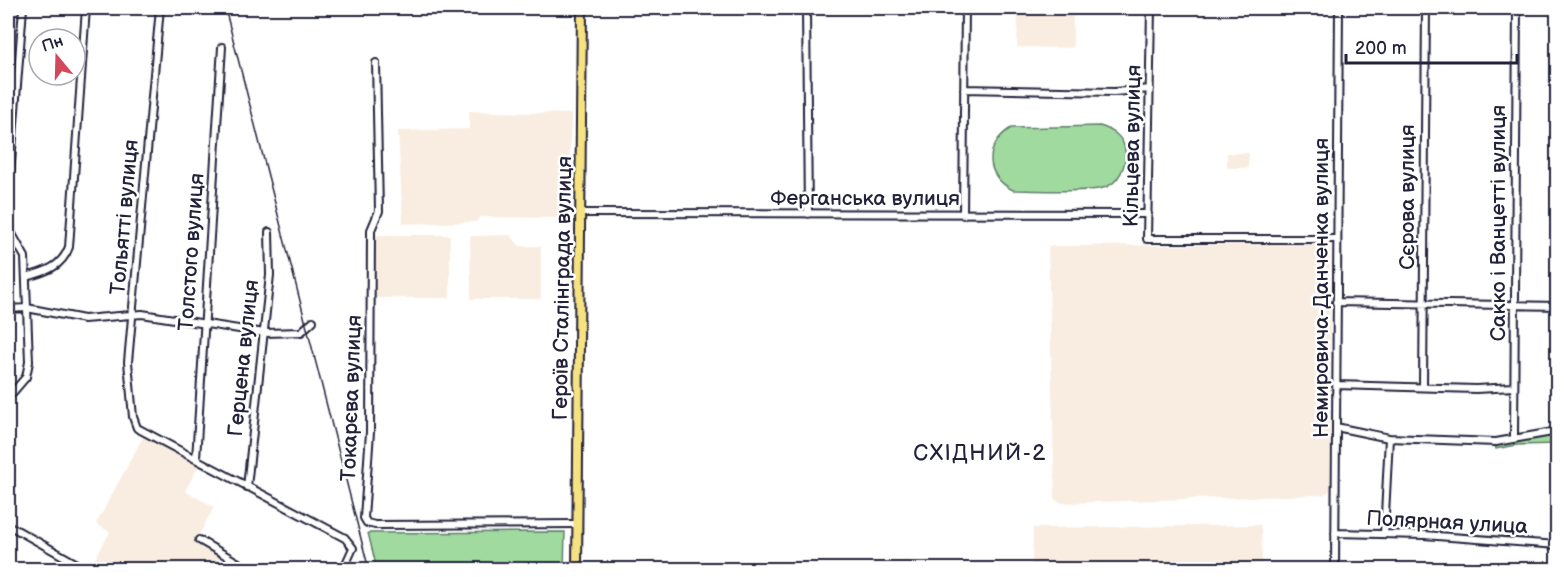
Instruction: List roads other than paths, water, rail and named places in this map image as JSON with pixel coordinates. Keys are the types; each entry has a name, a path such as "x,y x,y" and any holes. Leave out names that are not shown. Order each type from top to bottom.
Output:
{"main road":[{"name":"Героїв Сталінграда вулиця","path":"577,570 582,8"}],"street":[{"path":"8,201 8,159 23,8"},
{"path":"26,277 47,272 66,254 69,247 86,8"},
{"name":"Тольятті вулиця","path":"160,8 128,362 133,417 137,428 196,459"},
{"path":"807,8 808,214"},
{"path":"963,215 965,8"},
{"name":"Кільцева вулиця","path":"1151,8 1147,239 1337,240"},
{"name":"Немировича-Данченка вулиця","path":"1335,570 1339,8"},
{"name":"Сєрова вулиця","path":"1423,387 1426,8"},
{"name":"Сакко і Ванцетті вулиця","path":"1514,438 1517,8"},
{"name":"Толстого вулиця","path":"196,459 222,47"},
{"name":"Токарєва вулиця","path":"376,63 379,211 371,230 370,432 364,518 367,523 375,525 578,524"},
{"path":"964,88 1114,92 1150,89"},
{"name":"Ферганська вулиця","path":"581,213 1148,214"},
{"path":"8,218 12,234 25,257 29,362 26,378 8,398"},
{"name":"Герцена вулиця","path":"247,487 250,438 265,333 270,275 269,232"},
{"path":"1336,302 1557,306"},
{"path":"8,309 27,308 84,319 142,314 265,333 301,332 313,321"},
{"path":"1336,385 1514,387"},
{"path":"1336,427 1389,438 1496,442 1557,431"},
{"path":"1384,534 1389,438"},
{"path":"196,459 345,538 352,546 353,554 343,570"},
{"path":"8,525 88,570"},
{"name":"Полярная улица","path":"1335,533 1557,545"},
{"path":"199,540 251,570"}],"railway":[{"path":"225,8 369,570"}],"district":[{"name":"СХІДНИЙ-2","path":"980,452"}]}
